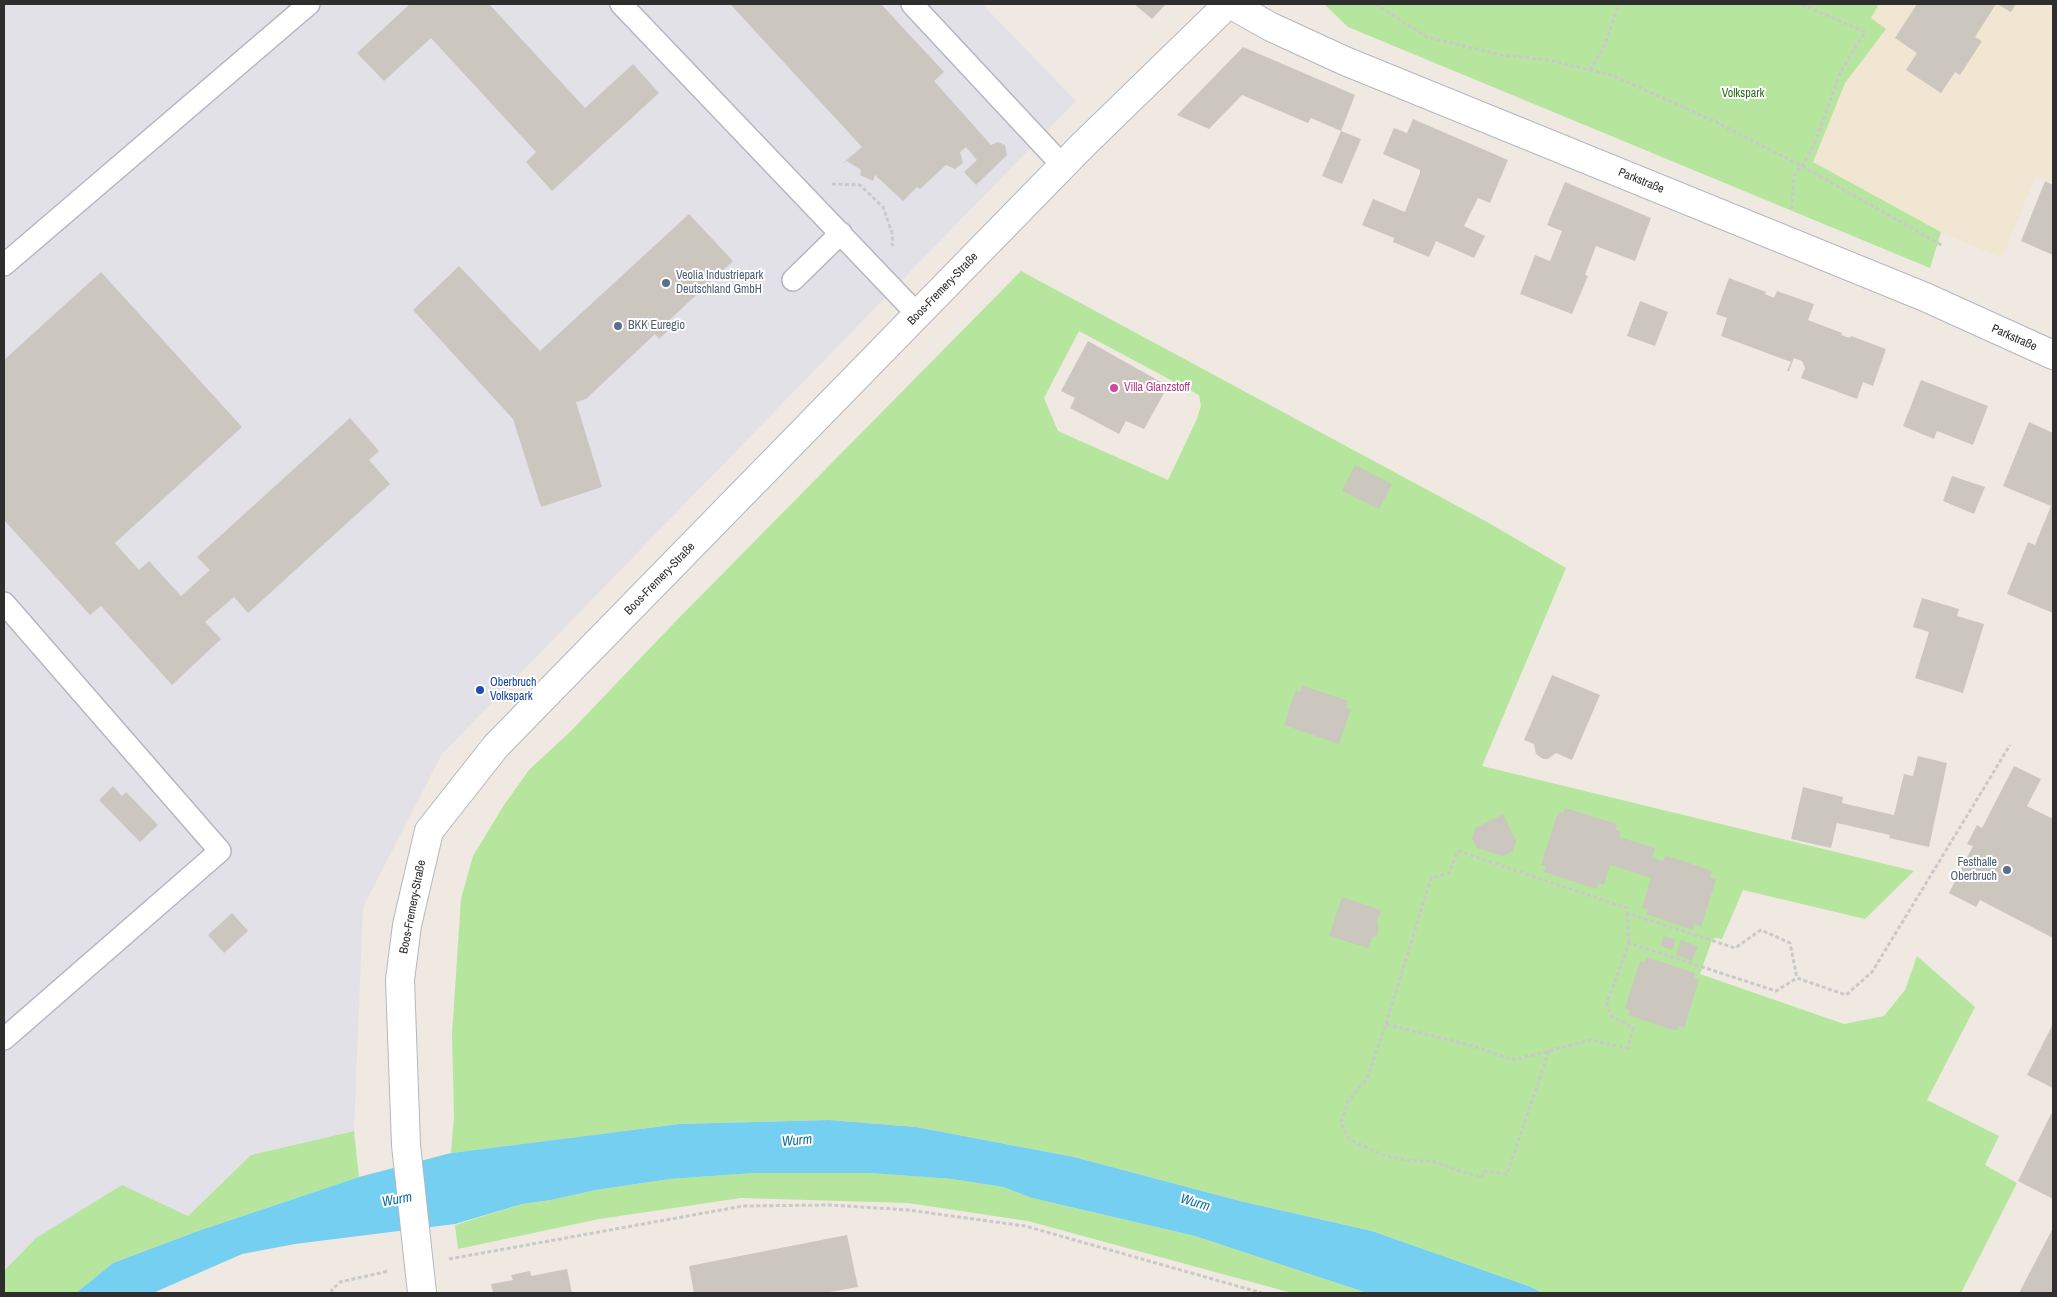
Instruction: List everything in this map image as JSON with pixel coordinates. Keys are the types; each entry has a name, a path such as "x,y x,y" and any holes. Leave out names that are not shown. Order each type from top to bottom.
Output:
{"street":[{"name":"Boos-Fremery-Straße","path":"422,1293 416,1255 406,1145 400,980 407,926 429,831 496,746 1063,166 1229,4"},
{"name":"Parkstraße","path":"1229,4 1271,27 1345,61 1925,297 2053,356"}],"lane":[{"path":"4,265 309,4"},
{"path":"621,4 918,315"},
{"path":"912,4 1063,166"},
{"path":"793,280 841,233"},
{"path":"4,603 220,851 4,1039"}],"path":[{"path":"1375,4 1426,36 1502,55 1549,60 1614,76 1712,120 1802,166 1943,246"},
{"path":"1590,70 1603,49 1619,4"},
{"path":"1790,242 1794,175 1802,166 1814,145 1840,73 1865,32 1802,4"},
{"path":"806,196 826,184 860,185 883,207 894,242 880,274"},
{"path":"1797,978 1846,995 1872,972 2010,745"},
{"path":"1386,1024 1472,1046 1514,1060 1590,1040 1628,1048 1633,1028 1611,1016 1607,1003 1629,943 1627,908 1458,851 1449,873 1431,878 1367,1079 1348,1102 1341,1123 1349,1139 1362,1148 1382,1155 1412,1161 1432,1161 1481,1178 1484,1171 1507,1174 1549,1051"},
{"path":"1627,913 1735,948 1761,930 1790,943 1797,978"},
{"path":"1629,943 1776,991 1797,978"},
{"path":"332,1293 332,1290 340,1282 416,1255 743,1206 830,1205 908,1210 1025,1226 1262,1293"}],"shaded area":[{"path":"4,4 982,4 1076,101 442,754 363,907 354,1131 251,1155 188,1216 121,1185 4,1271"},
{"path":"1880,4 2053,4 2053,183 2036,175 2002,258 1948,235 1812,162 1845,83 1886,29 1870,18"}],"green space":[{"name":"Volkspark","path":"1324,4 1879,4 1871,18 1886,29 1845,83 1813,162 1941,232 1930,268 1348,27"},
{"path":"1021,271 1487,522 1566,568 1482,766 1914,871 1865,919 1743,890 1722,939 1715,938 1712,940 1700,974 1844,1024 1884,1016 1905,990 1917,956 1975,1007 1927,1100 1999,1136 1985,1165 2017,1183 1961,1293 1542,1293 1531,1287 1372,1231 1240,1201 1074,1157 916,1127 829,1120 680,1124 451,1153 454,1116 452,1034 461,899 473,856 504,805 529,770 571,731 675,622","holes":["1079,331 1199,395 1201,406 1196,421 1168,480 1058,431 1044,398"]},
{"path":"354,1131 359,1177 198,1231 113,1263 76,1293 4,1293 4,1271 36,1238 122,1185 188,1216 251,1155"},
{"path":"754,1173 870,1173 953,1179 1003,1187 1032,1198 1195,1236 1367,1293 1292,1293 1028,1221 908,1203 741,1198 599,1219 458,1249 455,1225 522,1204 670,1179"}],"water":[{"name":"Wurm","path":"829,1120 916,1127 1074,1157 1240,1201 1372,1231 1531,1287 1542,1293 1367,1293 1195,1236 1032,1198 1003,1187 952,1179 870,1173 754,1173 670,1179 596,1190 522,1204 455,1224 295,1244 242,1254 153,1293 76,1293 113,1263 198,1231 359,1177 451,1153 680,1124"}],"building":[{"path":"410,4 489,4 585,108 633,64 659,93 552,191 526,162 536,152 431,38 384,81 357,53"},
{"path":"730,4 881,4 944,72 934,81 991,145 998,142 1005,145 1007,155 976,185 964,172 977,160 966,147 960,152 963,163 955,169 946,165 920,189 917,187 903,201 875,175 873,181 860,175 861,170 847,161 842,164 862,147"},
{"path":"1134,4 1166,4 1152,19"},
{"path":"1917,4 1996,4 1975,37 1982,41 1960,75 1955,72 1941,93 1906,70 1917,53 1895,38"},
{"path":"1997,4 2016,4 2011,12"},
{"path":"1243,47 1355,95 1341,131 1311,118 1308,123 1242,95 1209,129 1177,115"},
{"path":"1413,119 1508,160 1490,203 1478,198 1464,226 1485,236 1474,258 1436,241 1429,257 1393,242 1394,238 1362,225 1373,199 1405,212 1420,170 1383,154 1394,128 1407,133"},
{"path":"1341,131 1361,139 1342,184 1322,176"},
{"path":"2045,181 2053,185 2053,255 2021,241"},
{"path":"1565,182 1651,218 1635,261 1596,246 1585,275 1588,276 1572,314 1520,294 1535,255 1550,261 1562,231 1547,225"},
{"path":"689,214 733,261 664,325 669,330 659,339 655,334 586,399 576,402 602,487 541,507 513,419 413,310 459,266 540,351"},
{"path":"101,272 242,427 115,543 139,570 149,561 181,596 210,570 197,557 350,418 379,451 369,460 390,484 248,613 234,597 205,622 221,639 172,685 101,606 90,615 4,520 4,360"},
{"path":"1729,278 1766,292 1765,294 1774,298 1777,291 1814,304 1808,320 1842,333 1841,335 1850,338 1851,336 1886,349 1873,386 1863,382 1857,399 1801,378 1805,368 1802,361 1794,358 1789,371 1787,371 1791,362 1721,336 1727,318 1716,314"},
{"path":"1640,301 1668,312 1655,346 1627,336"},
{"name":"Villa Glanzstoff","path":"1088,341 1168,386 1144,429 1126,421 1119,434 1070,408 1075,398 1061,391"},
{"path":"1921,380 1988,406 1973,445 1937,431 1934,439 1903,426"},
{"path":"2029,422 2053,433 2053,613 2007,594 2028,542 2035,545 2051,506 2003,486"},
{"path":"1355,465 1392,484 1379,509 1342,491"},
{"path":"1952,476 1985,487 1974,514 1943,501"},
{"path":"1922,598 1959,609 1957,616 1984,624 1963,693 1915,678 1929,632 1913,627"},
{"path":"1552,675 1600,695 1572,760 1556,753 1548,759 1543,759 1536,754 1534,744 1524,740"},
{"path":"1302,685 1348,701 1346,708 1351,709 1339,744 1284,725 1295,691 1300,692"},
{"path":"1918,756 1947,763 1929,847 1889,838 1890,835 1837,823 1831,848 1791,839 1803,787 1843,797 1842,803 1894,815 1904,774 1913,776"},
{"name":"Festhalle Oberbruch","path":"2014,766 2041,779 2027,806 2053,819 2053,938 1980,900 1976,907 1949,893 1973,846 1967,844 1977,825 1982,828"},
{"path":"113,786 122,796 126,792 158,825 140,842 99,800"},
{"path":"1565,808 1617,824 1616,830 1621,832 1619,837 1655,848 1652,858 1663,861 1665,855 1712,871 1710,877 1716,879 1701,927 1695,924 1693,930 1646,914 1648,909 1642,908 1651,878 1610,865 1604,885 1598,883 1596,889 1544,872 1546,866 1541,865 1558,812 1563,813"},
{"path":"1503,814 1516,841 1513,851 1503,856 1477,848 1472,838 1475,828"},
{"path":"1342,897 1381,910 1377,922 1379,928 1377,935 1372,938 1368,948 1329,936"},
{"path":"232,913 248,931 224,953 208,935"},
{"path":"1664,936 1676,940 1672,950 1660,946"},
{"path":"1681,940 1698,946 1692,961 1676,955"},
{"path":"1647,957 1695,973 1694,978 1699,980 1684,1028 1678,1026 1676,1031 1628,1015 1630,1010 1625,1008 1640,961 1645,962"},
{"path":"2053,1024 2053,1088 2027,1075"},
{"path":"2051,1114 2053,1115 2053,1199 2018,1181"},
{"path":"2053,1228 2053,1293 2019,1293"},
{"path":"847,1235 858,1287 824,1293 694,1293 689,1266"},
{"path":"567,1269 572,1293 493,1293 491,1284 513,1280 511,1275 530,1271 531,1276"}],"place":[{"name":"Veolia Industriepark Deutschland GmbH","path":"666,283"},
{"name":"BKK Euregio","path":"618,326"},
{"name":"Villa Glanzstoff","path":"1114,388"},
{"name":"Oberbruch Volkspark","path":"480,690"},
{"name":"Festhalle Oberbruch","path":"2007,870"}]}
